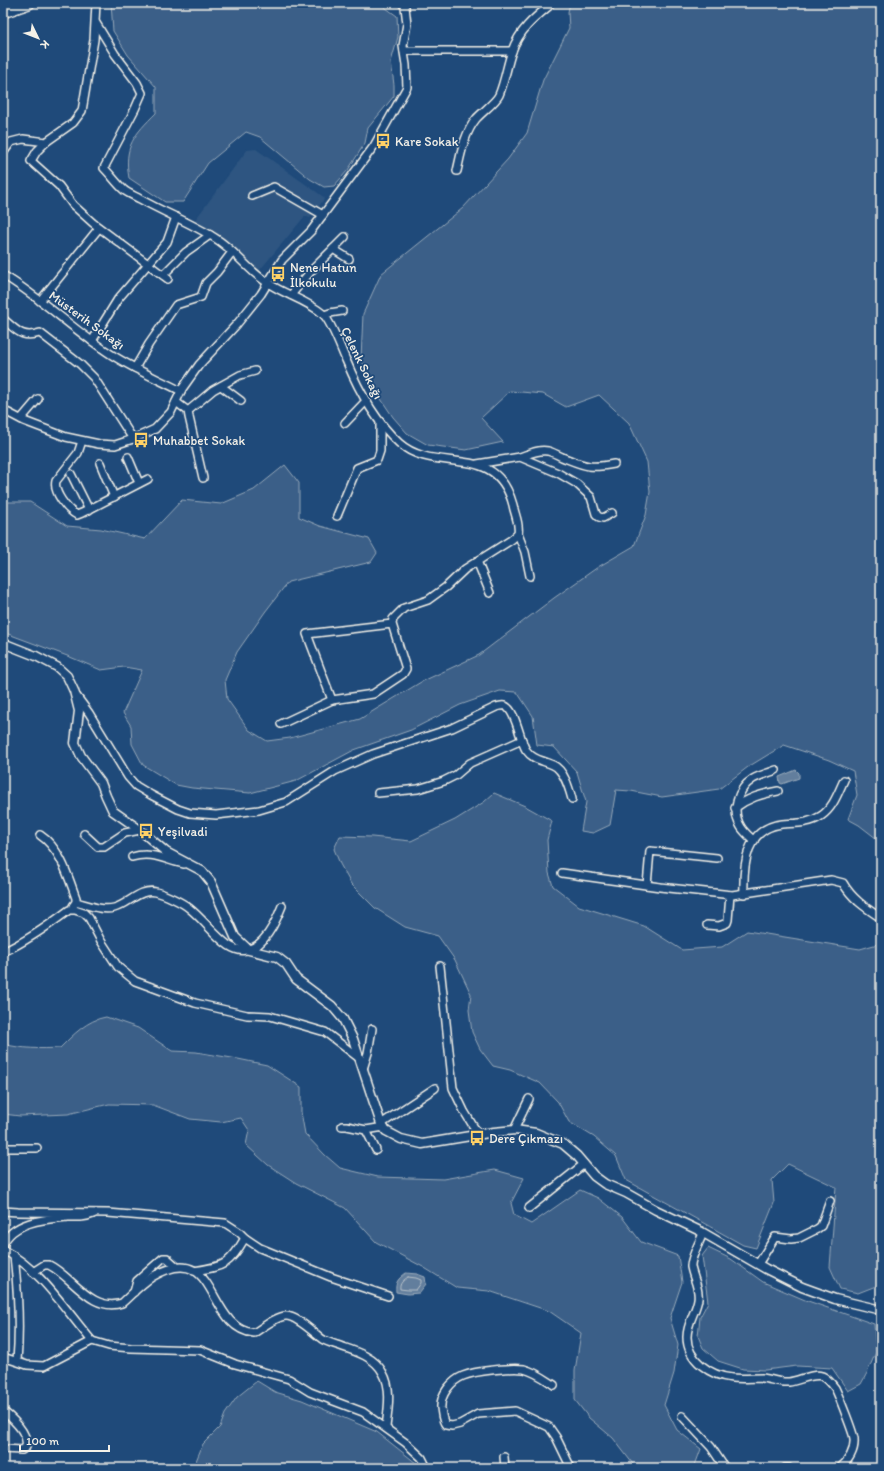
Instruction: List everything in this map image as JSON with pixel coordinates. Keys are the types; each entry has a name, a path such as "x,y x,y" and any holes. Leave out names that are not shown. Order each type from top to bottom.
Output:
{"main road":[{"path":"3,12 29,3"}],"street":[{"path":"96,3 94,40 82,111 73,123 46,142 37,151 31,161 59,186 73,205 99,228 166,277 186,252 210,235"},
{"path":"3,410 21,420 66,437 99,444 115,445 155,429 171,412 181,391 199,365 237,324 261,294 282,260 311,231 374,146 406,87 406,65 403,46 407,24 406,4"},
{"path":"457,171 469,130 476,119 499,97 516,41 530,21 549,6"},
{"name":"Çelenk Sokağı","path":"96,23 115,54 137,82 142,93 132,116 104,168 124,190 210,235 268,283 324,315 332,328 366,401 380,422 400,444 413,452 429,457 478,464 520,457 539,451 548,451 578,464 597,468 614,464"},
{"path":"404,51 512,51"},
{"path":"3,153 11,142 23,139 46,142"},
{"path":"252,196 274,187 323,215"},
{"path":"92,341 118,300 166,242 176,217"},
{"path":"40,301 99,228"},
{"path":"291,295 311,271 345,237"},
{"path":"333,249 349,259"},
{"path":"135,368 149,344 176,305 201,297 206,283 217,272 232,252"},
{"name":"Müsterih Sokağı","path":"3,275 23,287 107,352 181,391"},
{"path":"324,315 330,312 342,311"},
{"path":"3,319 22,334 30,336 40,333 80,364 94,378 133,439"},
{"path":"203,478 188,417 188,411 213,390 240,375 255,371"},
{"path":"221,386 242,401"},
{"path":"21,420 38,399"},
{"path":"345,422 366,401"},
{"path":"176,402 188,411"},
{"path":"337,516 357,468 377,460 380,451 380,422"},
{"path":"82,441 78,453 56,481 55,486 60,497 72,512 77,515 148,479"},
{"path":"128,457 140,483"},
{"path":"520,457 558,473 577,484 591,497 595,511 599,517 603,518 612,513"},
{"path":"100,463 114,497"},
{"name":"Çelenk Sokağı","path":"478,464 495,473 510,494 519,526 518,534 525,552 530,576"},
{"path":"70,474 89,510"},
{"path":"281,724 332,700 373,694 403,674 406,669 392,624 393,619 404,608 428,600 446,587 465,568 511,540 518,534"},
{"path":"477,561 490,593"},
{"path":"332,700 307,634 392,624"},
{"path":"3,643 36,656 57,667 66,676 75,694 89,713 128,777 136,786 178,809 190,813 216,815 259,810 286,802 335,771 373,754 452,728 496,707 504,706 508,708 513,717 526,749 533,758 553,765 559,770 568,786 572,799"},
{"path":"75,694 79,711 76,742 81,756 101,783 113,811 140,830 166,852 202,871 211,882 235,937 248,950"},
{"path":"378,793 418,789 444,781 456,775 470,763 522,740"},
{"path":"754,841 741,828 735,808 736,801 742,790 752,780 776,770"},
{"path":"744,894 743,874 748,851 758,834 768,827 780,824 811,822 829,809 844,780"},
{"path":"735,808 744,801 760,794 778,791"},
{"path":"84,834 98,847 104,847 126,833 140,830"},
{"path":"3,952 45,928 69,910 76,902 76,898 66,871 50,842 40,835"},
{"path":"647,885 650,851 717,858"},
{"path":"132,856 145,854 155,855 170,861 191,865"},
{"path":"562,873 730,895 831,880 843,883 848,892 859,903 881,918"},
{"path":"76,902 109,909 116,907 146,891 158,892 188,907 228,945 238,950 248,950 277,958 286,964 296,978 332,1006 343,1019 354,1039 382,1125 386,1131 400,1139 422,1144 478,1134 514,1130 536,1134 563,1144 594,1176 605,1184 626,1193 656,1210 703,1233 802,1287 835,1299 881,1310"},
{"path":"707,925 719,926 727,924 730,895"},
{"path":"248,950 258,946 267,935 282,906"},
{"path":"69,910 84,913 89,918 101,941 118,967 123,973 134,981 196,1003 247,1015 270,1016 325,1032 360,1058"},
{"path":"440,966 453,1088 464,1111 478,1134"},
{"path":"363,1069 368,1053 372,1029"},
{"path":"342,1126 366,1130 382,1125 436,1088"},
{"path":"514,1130 529,1099"},
{"path":"366,1130 376,1150"},
{"path":"3,1148 37,1148"},
{"path":"530,1208 584,1164"},
{"path":"758,1264 775,1237 791,1239 799,1238 821,1226 830,1201"},
{"path":"3,1211 97,1213 225,1223 260,1248 331,1277 388,1296"},
{"path":"3,1245 6,1239 18,1227 50,1219 84,1218 97,1213"},
{"path":"703,1233 691,1266 699,1294 698,1301 688,1327 688,1347 692,1354 697,1361 716,1375 727,1377 764,1378 788,1382 816,1375 827,1379 835,1388 854,1439 852,1452 848,1460 840,1468"},
{"path":"194,1271 216,1267 227,1263 237,1252 245,1238"},
{"path":"3,1250 14,1256 50,1289 92,1341 109,1346 131,1348 200,1350 235,1364 289,1379 310,1392 363,1412 386,1427 406,1443 422,1458 427,1468"},
{"path":"14,1256 18,1287 19,1337 17,1362"},
{"path":"134,1293 137,1281 163,1258 167,1258 176,1266"},
{"path":"33,1272 44,1265 49,1265 98,1302 117,1305 122,1304 151,1278 176,1266 194,1271 202,1276 230,1321 242,1330 254,1333 271,1322 284,1316 288,1316 294,1318 324,1340 355,1350 364,1355 384,1374 388,1387 386,1427"},
{"path":"3,1357 27,1365 44,1366 92,1341"},
{"path":"554,1386 533,1372 523,1369 497,1370 462,1376 445,1392 442,1398 441,1406 443,1423 452,1426 460,1424 478,1414 515,1411 549,1427 556,1437 571,1468"},
{"path":"3,1410 18,1424 27,1442 26,1447 22,1450 3,1449"},
{"path":"682,1416 711,1447 725,1468"},
{"path":"504,1457 505,1468"}],"shaded area":[{"path":"111,3 379,3 397,16 398,37 391,62 394,96 368,128 365,143 348,170 334,186 324,187 310,179 260,137 246,132 208,163 183,202 165,202 129,178 129,149 137,134 156,113 156,87 128,55 113,31"},
{"path":"570,3 881,3 881,842 859,825 848,819 857,795 853,771 829,760 784,745 748,767 719,789 662,797 631,791 616,790 610,825 593,833 581,831 586,802 577,772 554,747 537,745 533,716 517,692 500,691 460,705 411,730 354,750 296,781 250,793 192,788 176,785 143,765 132,744 131,726 123,713 142,670 124,667 101,670 3,632 3,502 30,502 67,526 101,529 145,539 182,500 221,504 254,490 285,465 299,483 299,517 320,526 369,539 377,553 371,562 288,582 237,652 225,680 227,699 249,730 267,741 290,738 360,719 421,682 479,655 554,598 598,567 634,546 646,515 650,492 647,462 629,423 599,395 566,407 543,394 510,391 481,418 503,442 466,450 428,445 407,433 393,417 377,393 361,359 363,314 381,274 463,208 508,159 527,133 543,80 569,28 568,12"},
{"path":"256,149 325,198 310,218 305,216 259,271 212,231 195,220 247,150"},
{"path":"494,793 525,806 552,821 547,840 549,873 553,886 579,906 644,926 682,950 722,947 747,931 860,949 881,943 881,1284 858,1293 840,1289 830,1267 836,1187 788,1164 772,1180 774,1203 756,1248 743,1245 626,1180 616,1156 594,1137 569,1122 558,1102 540,1083 510,1070 493,1066 480,1049 472,1032 469,1010 471,994 455,960 438,936 405,927 375,908 351,884 334,849 340,836 372,837 411,841 455,820 484,802"},
{"path":"106,1017 138,1028 172,1051 196,1052 267,1065 301,1087 301,1112 305,1134 340,1168 378,1177 443,1179 495,1170 524,1178 511,1203 514,1215 531,1224 580,1190 598,1198 622,1217 641,1242 678,1256 682,1282 670,1318 678,1345 674,1373 664,1405 677,1430 701,1449 694,1468 636,1468 613,1438 589,1418 575,1400 575,1371 581,1333 549,1311 489,1291 457,1288 423,1267 376,1242 345,1208 296,1183 268,1165 246,1145 249,1130 241,1118 221,1122 190,1119 153,1105 109,1104 68,1114 20,1116 3,1114 3,1044 17,1047 60,1048 75,1033 93,1021"},
{"path":"708,1248 731,1259 763,1282 805,1300 874,1324 876,1352 861,1384 848,1391 832,1368 797,1366 765,1370 743,1369 718,1361 703,1348 698,1336 700,1317 708,1302 702,1256"},
{"path":"257,1381 275,1392 302,1400 377,1432 416,1463 417,1468 199,1468 196,1461 203,1444 220,1427 225,1414 237,1397"}],"water":[{"path":"796,770 799,773 799,778 782,784 780,783 779,777"},
{"path":"406,1273 417,1274 425,1277 426,1284 419,1293 408,1294 396,1292 398,1281"}],"place":[{"name":"Kare Sokak","path":"383,141"},
{"name":"Nene Hatun İlkokulu","path":"278,274"},
{"name":"Muhabbet Sokak","path":"141,440"},
{"name":"Yeşilvadi","path":"146,831"},
{"name":"Dere Çıkmazı","path":"477,1138"}]}
